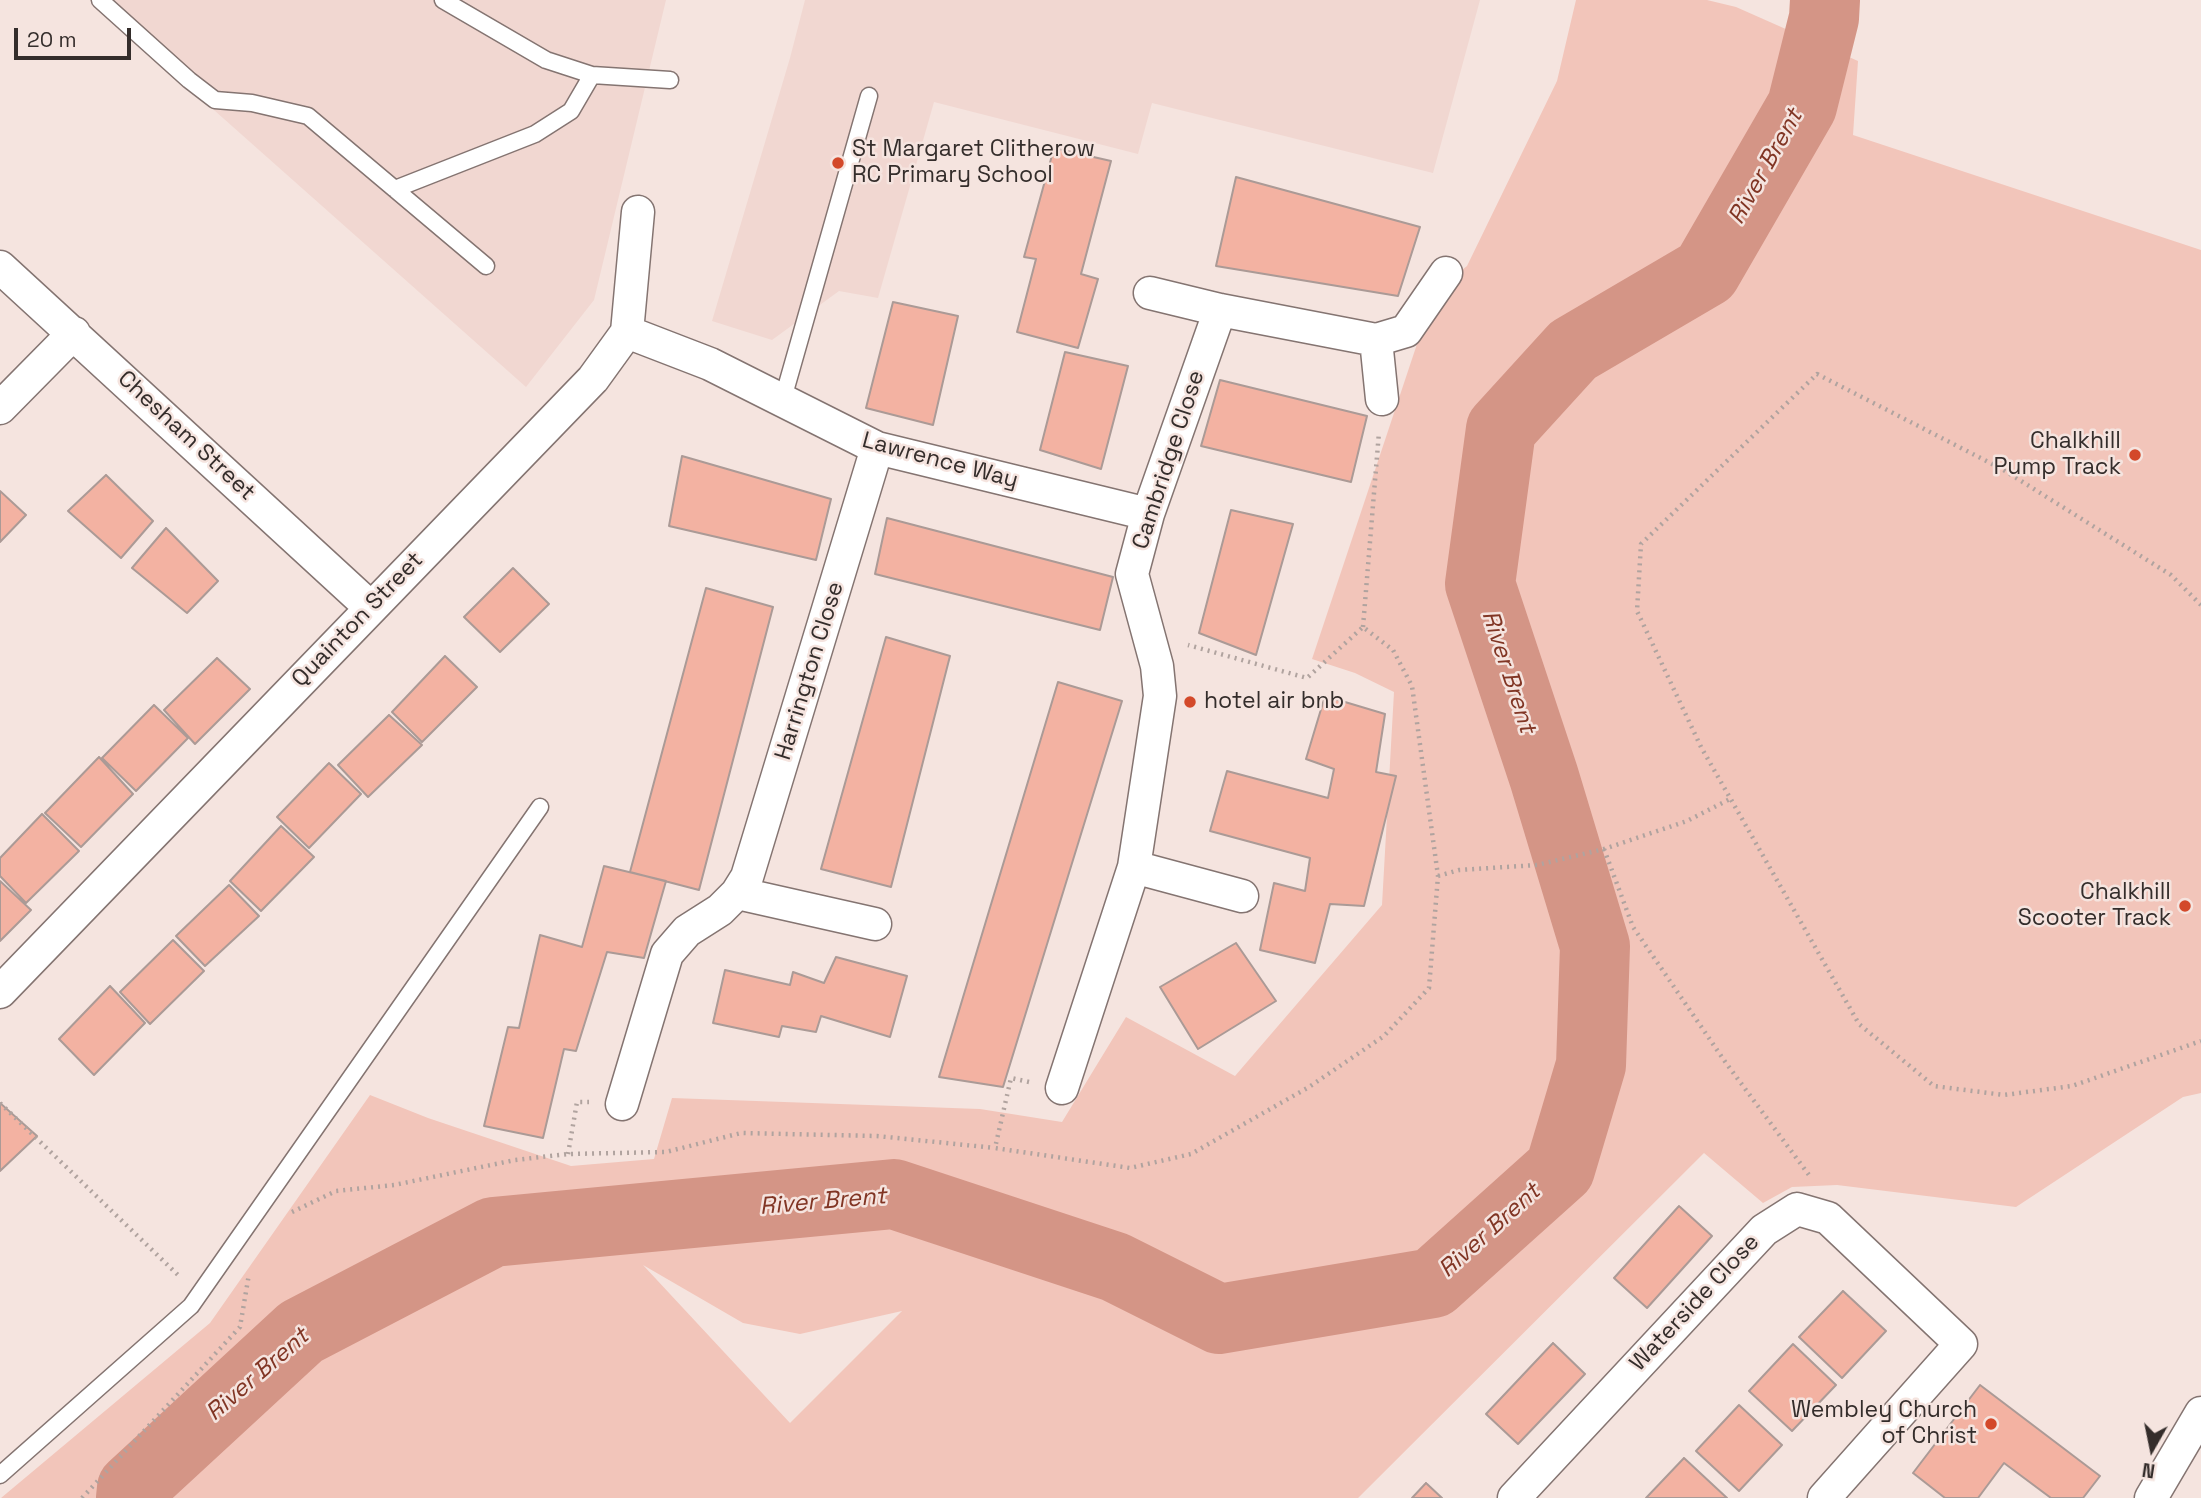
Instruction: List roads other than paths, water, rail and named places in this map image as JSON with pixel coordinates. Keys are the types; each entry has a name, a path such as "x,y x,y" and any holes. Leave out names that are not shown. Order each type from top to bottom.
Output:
{"street":[{"path":"627,332 638,212"},
{"name":"Chesham Street","path":"0,267 370,607"},
{"path":"1150,293 1220,310 1376,340 1406,331 1446,273"},
{"name":"Cambridge Close","path":"1062,1088 1134,867 1160,696 1157,666 1132,573 1148,514 1220,310"},
{"name":"Lawrence Way","path":"627,332 710,364 877,448 1148,514"},
{"name":"Quainton Street","path":"0,992 593,379 627,332"},
{"path":"0,408 74,333"},
{"path":"1376,340 1382,399"},
{"name":"Harrington Close","path":"622,1104 667,954 687,931 720,910 737,893 747,877 877,448"},
{"path":"1134,867 1242,896"},
{"path":"737,893 875,924"},
{"name":"Waterside Close","path":"1514,1498 1764,1230 1797,1209 1828,1218 1961,1344 1824,1498"},
{"path":"2151,1498 2201,1413"}],"lane":[{"path":"100,0 215,100 252,103 308,116 486,267"},
{"path":"443,0 546,60 592,75 670,80"},
{"path":"395,190 535,134 571,111 592,75"},
{"path":"782,402 869,96"},
{"path":"0,1475 191,1306 540,807"}],"waterway":[{"name":"River Brent","path":"131,1498 132,1488 301,1332 493,1232 894,1194 1115,1267 1219,1319 1433,1283 1560,1169 1591,1065 1595,946 1544,777 1480,584 1501,429 1573,350 1706,272 1802,106 1824,18 1825,0"}],"place":[{"name":"St Margaret Clitherow RC Primary School","path":"838,163"},
{"name":"Chalkhill Pump Track","path":"2135,455"},
{"name":"hotel air bnb","path":"1190,702"},
{"name":"Chalkhill Scooter Track","path":"2185,906"},
{"name":"Wembley Church of Christ","path":"1991,1424"}]}
